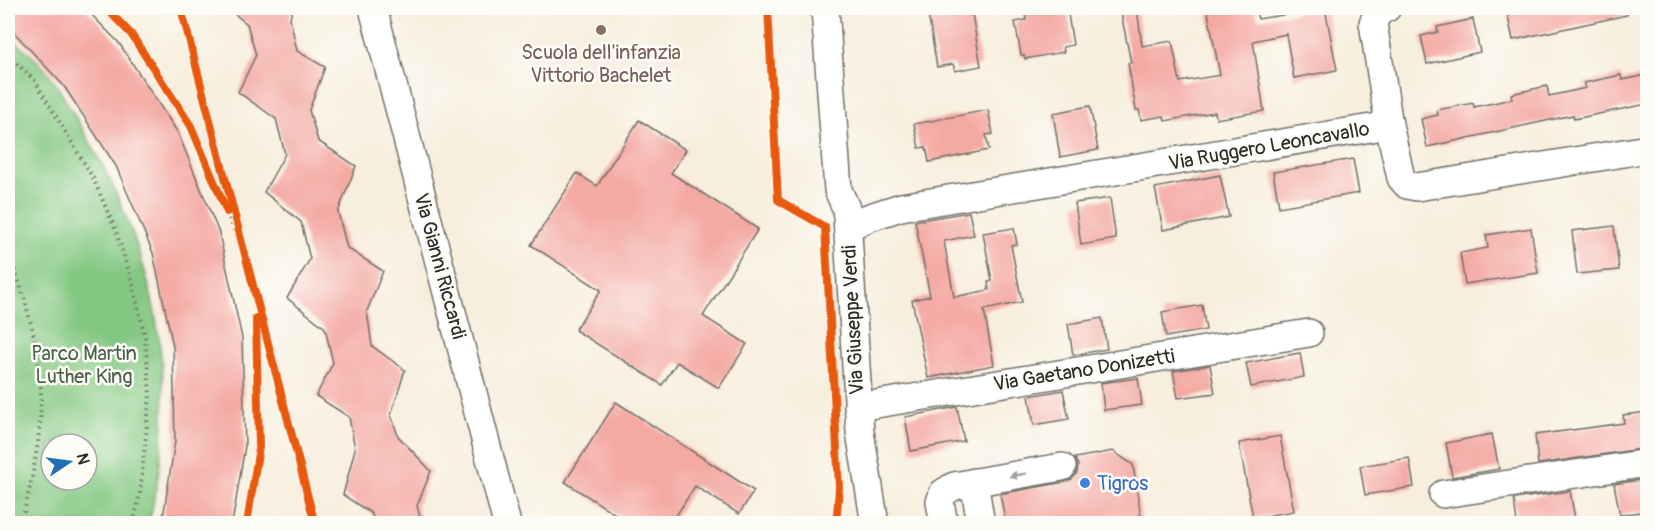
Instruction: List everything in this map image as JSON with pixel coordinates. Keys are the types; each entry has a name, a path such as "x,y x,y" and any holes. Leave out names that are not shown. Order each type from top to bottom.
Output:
{"street":[{"name":"Via Gianni Riccardi","path":"373,8 507,524"},
{"name":"Via Giuseppe Verdi","path":"825,8 838,190 847,217"},
{"name":"Via Giuseppe Verdi","path":"841,8 852,188 847,217 859,420 856,524"},
{"path":"1387,8 1379,11 1372,23 1389,125"},
{"name":"Via Ruggero Leoncavallo","path":"847,217 870,217 901,207 1389,125 1401,178 1407,185 1417,188 1647,148"},
{"name":"Via Gaetano Donizetti","path":"859,420 1309,333"},
{"name":"Via Giuseppe Verdi","path":"859,420 875,524"},
{"path":"1443,494 1647,463"},
{"path":"944,524 940,502 943,494 954,486 1062,467"},
{"path":"974,482 981,524"}],"path":[{"path":"106,8 131,34 191,126 250,268"},
{"path":"8,55 35,81 93,178 116,231 132,281 144,337 150,395 141,494 133,524"},
{"path":"8,253 37,354 41,396 34,474 21,524"},
{"path":"247,524 260,447 255,289"}],"green space":[{"name":"Parco Martin Luther King","path":"8,34 47,72 83,130 129,224 145,272 156,320 162,369 163,420 159,471 149,523 8,523"}],"building":[{"path":"8,8 85,8 119,43 178,133 219,233 242,338 245,446 232,524 162,524 175,441 173,346 153,253 116,166 64,86 8,26"},
{"path":"227,8 293,8 290,18 297,51 325,67 309,110 318,141 356,166 338,212 347,248 383,271 367,311 372,346 405,370 391,415 398,436 431,471 417,506 422,524 374,524 372,514 343,495 355,449 349,417 316,396 333,363 325,328 287,298 310,259 301,222 264,192 285,154 276,119 238,92 256,55 247,24"},
{"path":"927,8 971,8 981,66 955,71 953,64 937,67"},
{"path":"1024,8 1067,8 1073,45 1063,47 1064,52 1025,59 1024,55 1021,55 1015,22 1026,20"},
{"path":"1120,8 1137,8 1142,46 1172,41 1180,82 1220,75 1207,8 1255,8 1258,19 1325,8 1337,70 1294,78 1286,34 1253,41 1264,111 1216,119 1215,112 1165,121 1164,116 1141,120 1139,110 1136,110 1128,63 1131,63"},
{"path":"1529,8 1626,8 1627,15 1513,40 1507,12"},
{"path":"1473,19 1480,52 1427,64 1421,36 1438,32 1437,27"},
{"path":"1621,75 1622,80 1647,75 1647,104 1574,119 1573,115 1427,147 1421,119 1438,115 1437,110 1473,103 1474,107 1512,99 1511,94 1547,86 1549,96 1586,88 1584,83"},
{"path":"1090,106 1098,150 1060,157 1053,113"},
{"path":"988,110 993,134 986,135 989,150 929,162 926,147 919,148 914,124"},
{"path":"639,120 686,150 671,173 758,229 703,316 747,344 719,388 677,362 662,385 575,330 601,290 531,245 577,173 597,186"},
{"path":"1353,159 1359,193 1279,207 1273,172"},
{"path":"1220,175 1229,217 1163,230 1155,188"},
{"path":"1110,198 1116,239 1081,245 1075,203"},
{"path":"969,212 974,235 944,241 954,297 989,290 988,282 992,281 983,233 1014,228 1017,244 1011,245 1022,302 984,310 994,365 928,378 912,300 930,296 915,221"},
{"path":"1614,226 1619,270 1577,274 1572,231"},
{"path":"1531,228 1538,273 1465,284 1460,253 1488,248 1486,235"},
{"path":"1202,305 1206,330 1166,337 1162,312"},
{"path":"1102,318 1107,349 1073,355 1068,324"},
{"path":"1300,353 1304,377 1251,387 1246,363"},
{"path":"1210,365 1215,393 1178,398 1173,371"},
{"path":"1138,378 1142,405 1104,410 1101,383"},
{"path":"1063,390 1069,419 1034,425 1029,396"},
{"path":"616,402 754,491 739,514 695,486 671,524 631,524 565,482"},
{"path":"957,407 964,441 911,451 905,417"},
{"path":"1647,412 1647,448 1538,464 1535,435 1624,423 1623,415"},
{"path":"1492,434 1499,469 1452,477 1446,443"},
{"path":"1280,436 1294,511 1253,518 1239,443"},
{"name":"Tigros","path":"1113,451 1133,465 1142,524 1006,524 1000,494 1065,482 1077,473 1078,465 1075,458"},
{"path":"1409,458 1414,487 1365,495 1360,466"},
{"path":"1647,479 1647,511 1620,515 1614,484"},
{"path":"1570,491 1575,519 1548,524 1517,524 1514,499"}],"cycle path":[{"path":"106,8 131,34 191,126 227,212"},
{"path":"181,8 315,524"},
{"path":"768,8 778,200 825,227 839,487 837,514 833,524"},
{"path":"247,524 259,447 256,318"}],"place":[{"name":"Scuola dell'infanzia Vittorio Bachelet","path":"601,30"},
{"name":"Tigros","path":"1085,483"}]}
